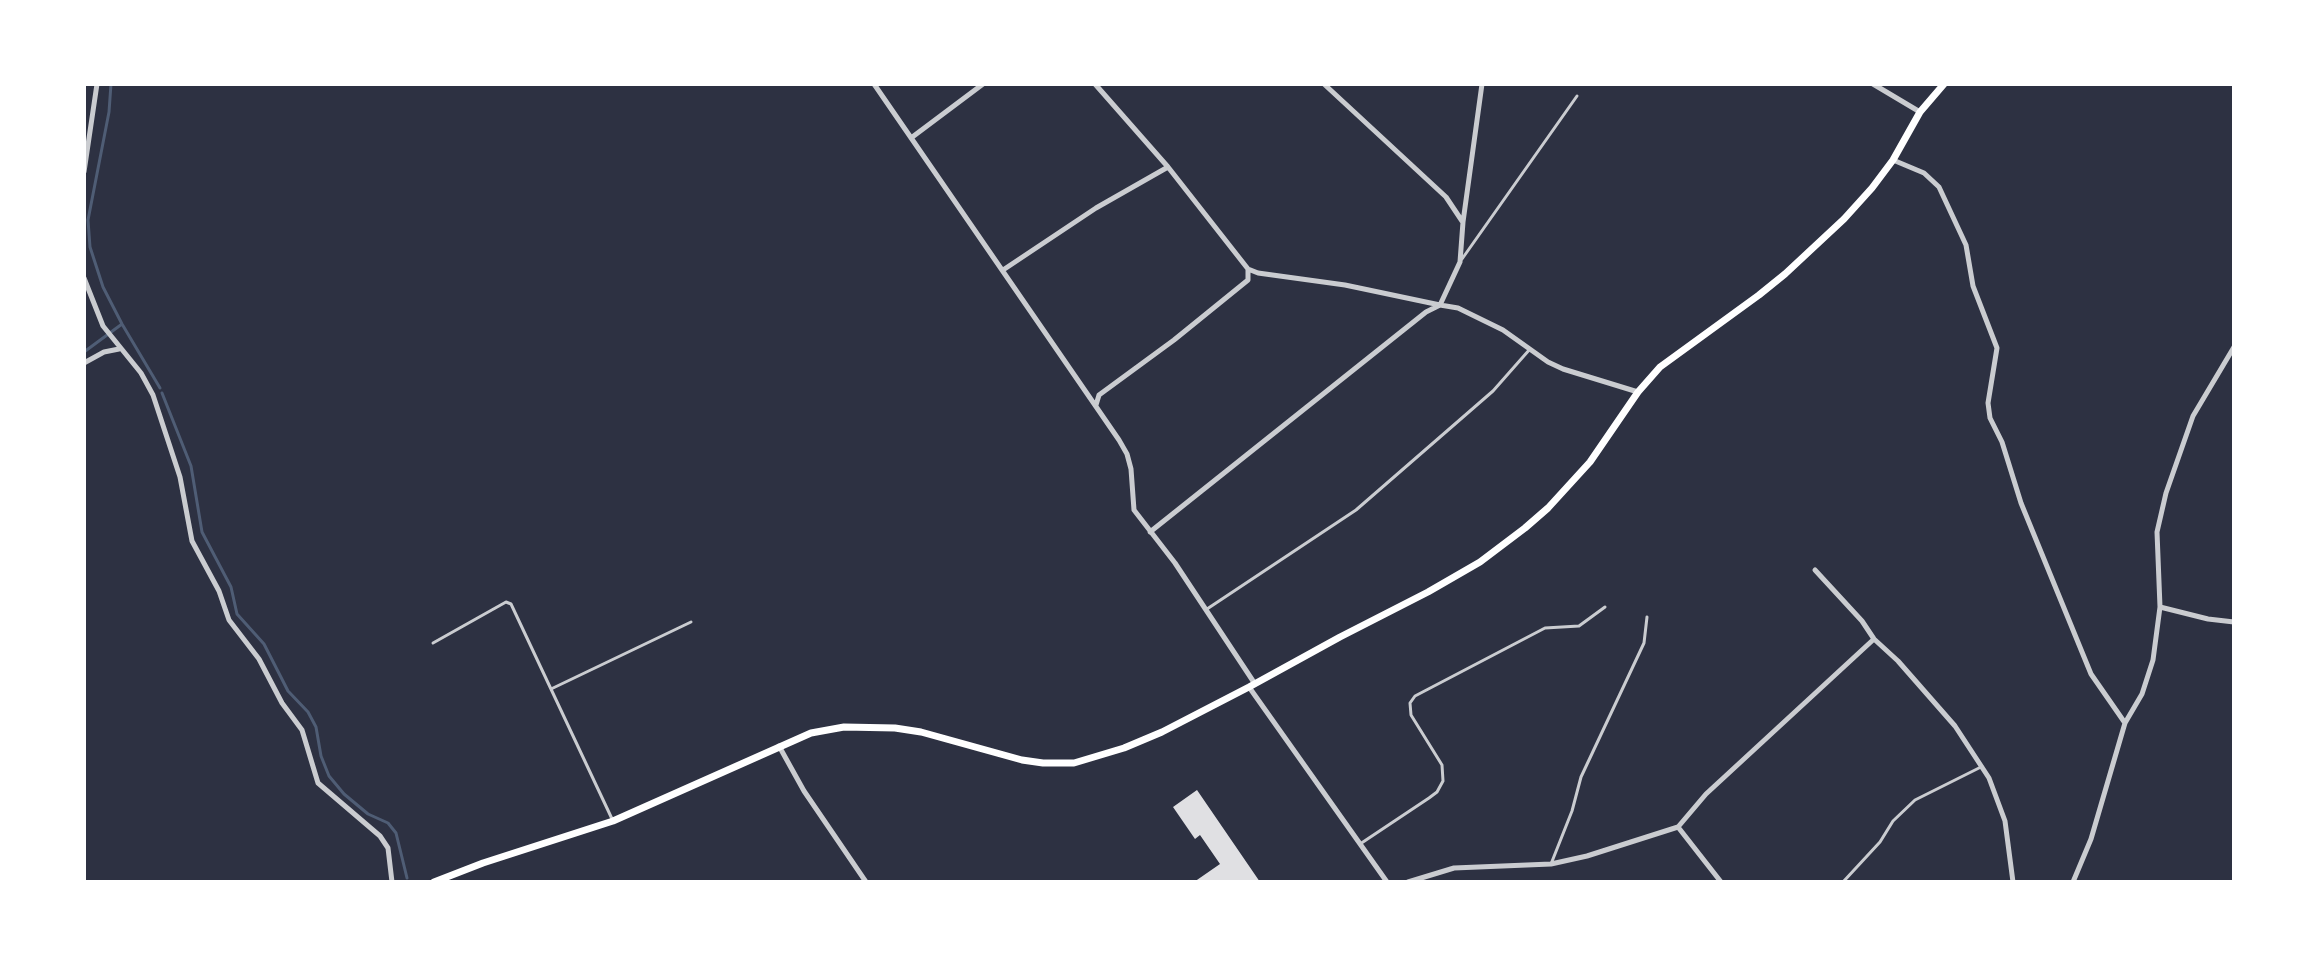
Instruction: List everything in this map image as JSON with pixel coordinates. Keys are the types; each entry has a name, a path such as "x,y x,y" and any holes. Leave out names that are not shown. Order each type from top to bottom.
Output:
{"main road":[{"path":"434,882 613,821 811,733 844,727 895,728 921,732 1022,760 1074,763 1137,743 1252,686 1480,562 1548,508 1590,462 1638,392 1660,367 1785,274 1844,219 1893,160 1920,112 1944,84"}],"street":[{"path":"84,172 97,84"},
{"path":"874,84 1127,454 1134,510 1206,610 1330,805 1387,882"},
{"path":"911,138 983,84"},
{"path":"1095,84 1168,167 1248,269 1458,308 1503,330 1548,362 1638,392"},
{"path":"1324,84 1446,197 1463,222"},
{"path":"1150,532 1426,312 1440,305 1460,262 1482,84"},
{"path":"1873,84 1920,112"},
{"path":"1893,160 1924,173 1939,187 1966,245 1973,286 1997,348 1988,403 1990,418 2091,674 2125,723"},
{"path":"1003,270 1096,208 1168,167"},
{"path":"1248,269 1248,280"},
{"path":"1095,406 1099,395 1258,273"},
{"path":"84,278 103,326 141,373 153,395 180,477 192,541 214,581 229,620 259,659 282,703 302,730 318,783 380,836 388,848 392,882"},
{"path":"2073,882 2091,839 2125,723 2142,694 2153,660 2160,607 2157,532 2166,493 2193,416 2234,347"},
{"path":"84,363 104,352 119,349"},
{"path":"1815,570 1955,726 1989,778 2005,821 2013,882"},
{"path":"2160,607 2234,622"},
{"path":"1408,882 1454,868 1551,864 1678,827 1706,794 1874,639"},
{"path":"779,746 804,791 866,882"},
{"path":"1678,827 1721,882"}],"lane":[{"path":"1460,262 1577,96"},
{"path":"1206,610 1356,510 1493,391 1530,349"},
{"path":"433,643 506,602 511,604 613,821"},
{"path":"1360,844 1437,792 1443,781 1442,765 1411,715 1410,703 1415,696 1545,628 1579,626 1605,607"},
{"path":"1551,864 1572,811 1581,777 1644,643 1647,617"},
{"path":"551,689 691,622"},
{"path":"1843,882 1880,842 1893,821 1915,800 1981,767"}],"building":[{"path":"1197,790 1260,882 1194,882 1220,864 1200,835 1195,839 1173,807"}],"waterway":[{"path":"111,84 109,112 88,220 90,247 103,287 160,388"},
{"path":"84,352 122,324"},
{"path":"162,393 191,466 202,532 231,587 237,614 264,644 288,691 308,712 316,727 321,756 329,776 344,794 368,814 388,823 396,833 407,878"}]}
